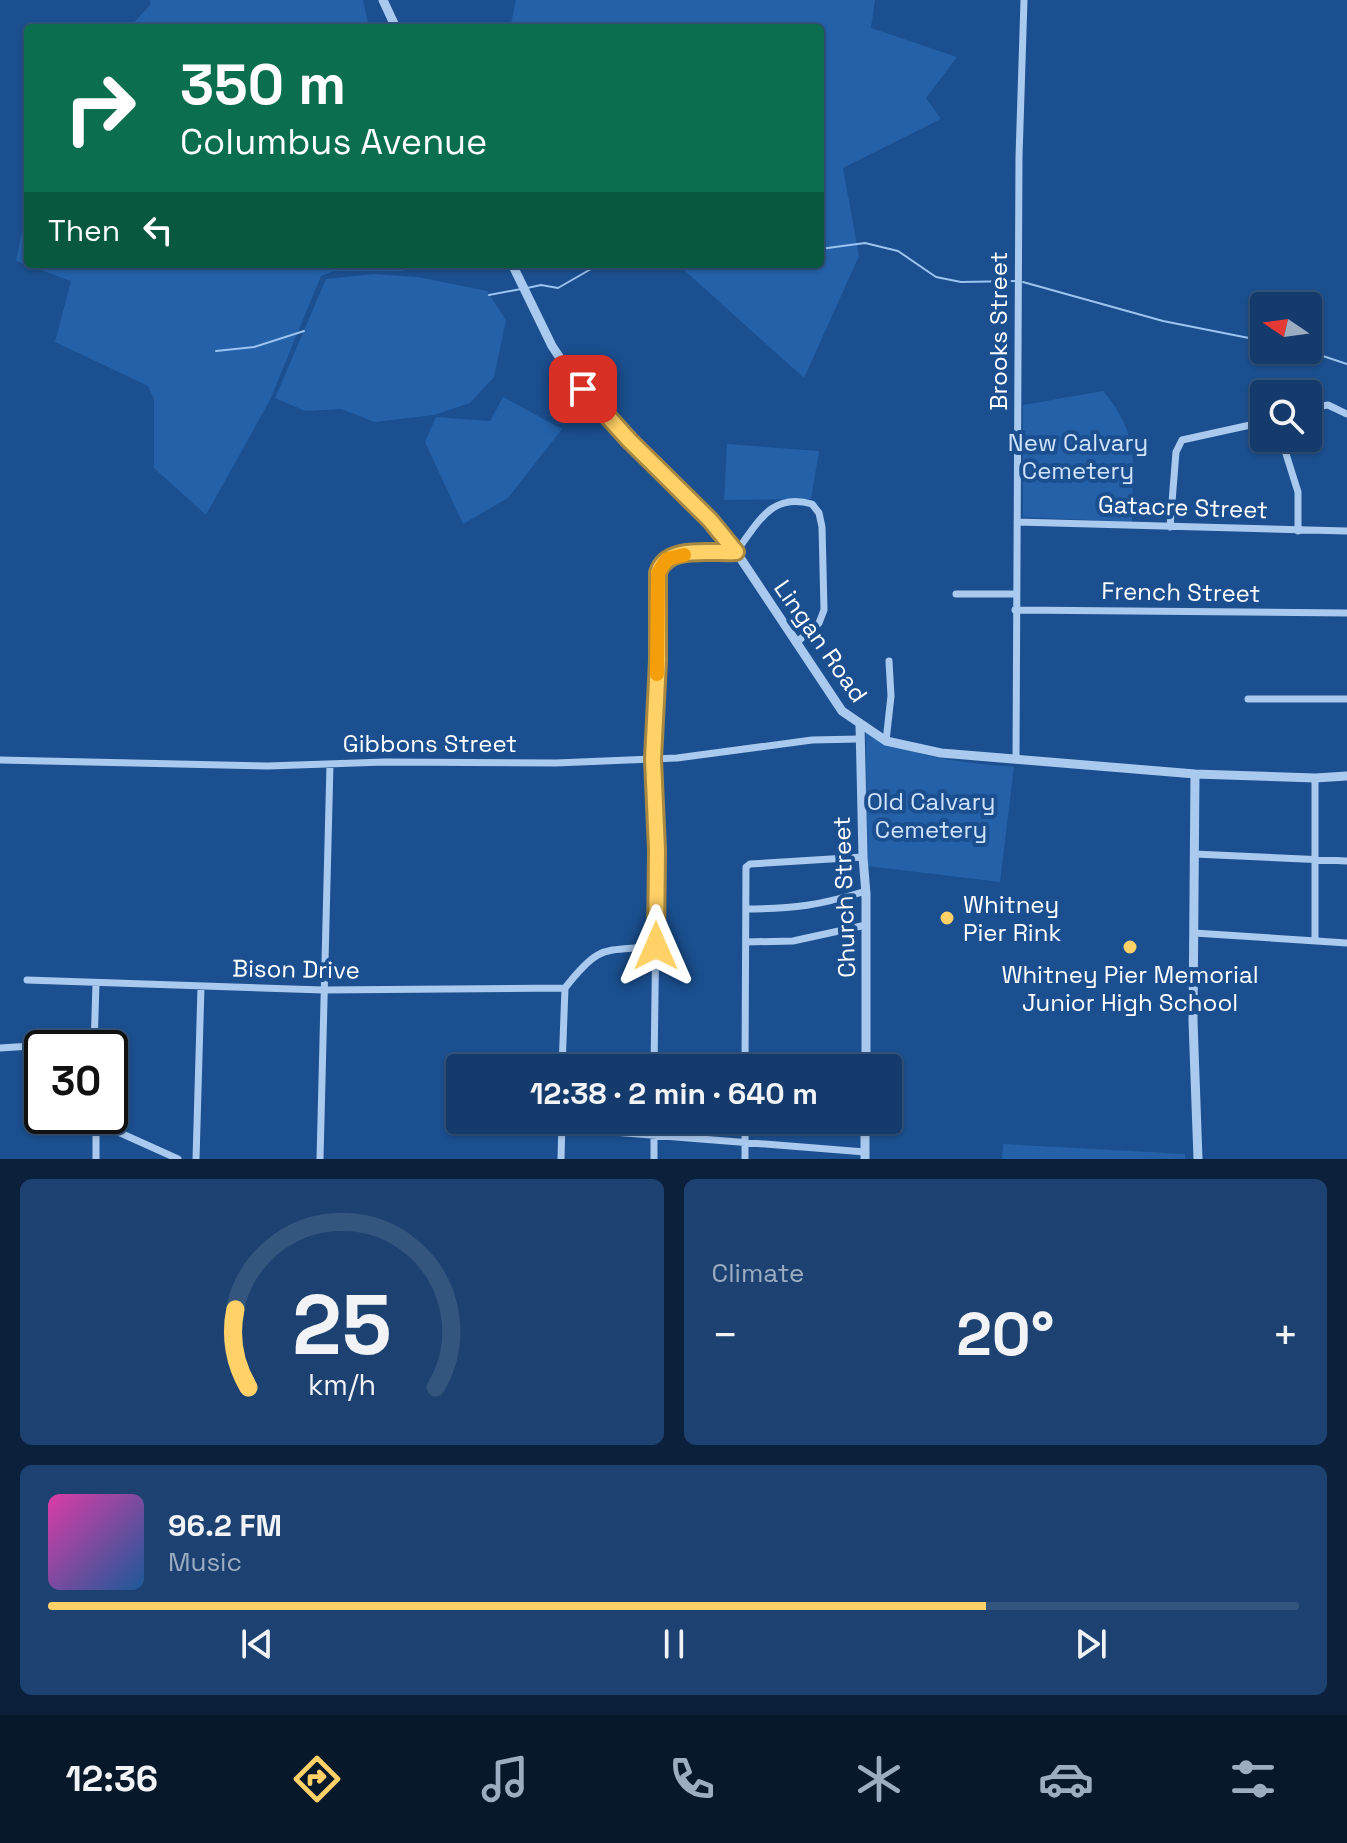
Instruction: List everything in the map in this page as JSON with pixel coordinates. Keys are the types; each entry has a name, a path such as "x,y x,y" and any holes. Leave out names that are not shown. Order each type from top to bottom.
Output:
{"street":[{"path":"383,0 394,24"},
{"name":"Brooks Street","path":"1016,759 1019,170 1024,0"},
{"name":"Lingan Road","path":"514,268 552,346 572,376 629,440 710,520 736,552 842,711 886,741 941,753 1195,774 1315,778 1347,776"},
{"path":"1322,406 1328,405 1347,414"},
{"path":"1170,527 1176,452 1182,440 1250,425"},
{"path":"1285,452 1298,492 1298,531"},
{"path":"654,1054 657,850 653,759 659,567 675,555 736,552 767,511 777,504 788,501 812,504 818,511 823,536 823,614 819,623 796,643"},
{"name":"Gatacre Street","path":"1017,522 1347,531"},
{"path":"956,594 1015,594"},
{"name":"French Street","path":"1015,610 1347,613"},
{"path":"886,741 891,696 889,661"},
{"path":"1248,699 1347,699"},
{"name":"Church Street","path":"860,725 866,891 866,1054"},
{"name":"Gibbons Street","path":"0,760 268,766 556,763 653,759 812,740 859,739"},
{"path":"320,1159 330,764"},
{"path":"1195,774 1198,1159"},
{"path":"1315,778 1315,940"},
{"path":"1194,854 1347,861"},
{"path":"745,1054 748,865 863,857"},
{"path":"746,909 796,909 866,891"},
{"path":"746,942 793,941 837,934 866,925"},
{"path":"1194,933 1347,943"},
{"path":"563,1054 565,988 585,964 608,949 656,946"},
{"name":"Bison Drive","path":"27,980 323,990 565,988"},
{"path":"94,1030 96,983"},
{"path":"196,1159 201,987"},
{"path":"0,1048 24,1047"},
{"path":"96,1134 96,1159"},
{"path":"127,1134 178,1159"},
{"path":"561,1159 562,1134"},
{"path":"633,1134 865,1155 865,1134"},
{"path":"745,1134 745,1159"},
{"path":"654,1137 654,1159"}],"green space":[{"path":"149,0 363,0 368,24 133,24 151,4"},
{"path":"516,0 875,0 871,28 957,57 926,98 941,119 843,168 859,256 804,378 684,268 824,268 824,24 511,24"},
{"path":"24,223 24,264 16,261"},
{"path":"35,268 404,268 404,271 334,271 321,276 270,400 206,515 154,468 154,399 148,386 55,342 71,281"},
{"path":"373,274 418,277 487,291 506,320 494,377 470,403 434,415 375,422 341,409 305,411 275,398 326,279"},
{"name":"New Calvary Cemetery","path":"1103,391 1124,423 1129,438 1133,468 1132,522 1023,517 1023,405"},
{"path":"503,397 562,429 508,498 463,524 425,442 436,417 490,421"},
{"path":"727,444 819,451 811,499 724,500"},
{"name":"Old Calvary Cemetery","path":"866,730 883,740 919,753 956,761 1014,767 1000,882 867,866"},
{"path":"1003,1144 1185,1154 1185,1159 1002,1159"}],"waterway":[{"path":"824,248 865,243 898,251 936,277 961,282 1017,281"},
{"path":"527,288 541,285 558,288 591,269 610,268"},
{"path":"1023,282 1163,321 1250,338"},
{"path":"489,295 521,289"},
{"path":"216,351 254,347 304,331"},
{"path":"1322,356 1347,364"}],"slow traffic":[{"path":"657,674 659,567 675,555 684,555"}],"place":[{"name":"Whitney Pier Rink","path":"947,918"},
{"name":"Whitney Pier Memorial Junior High School","path":"1130,947"}],"route":[{"path":"583,389 727,538 736,552 675,555 659,567 653,759 657,850 656,946"}]}
